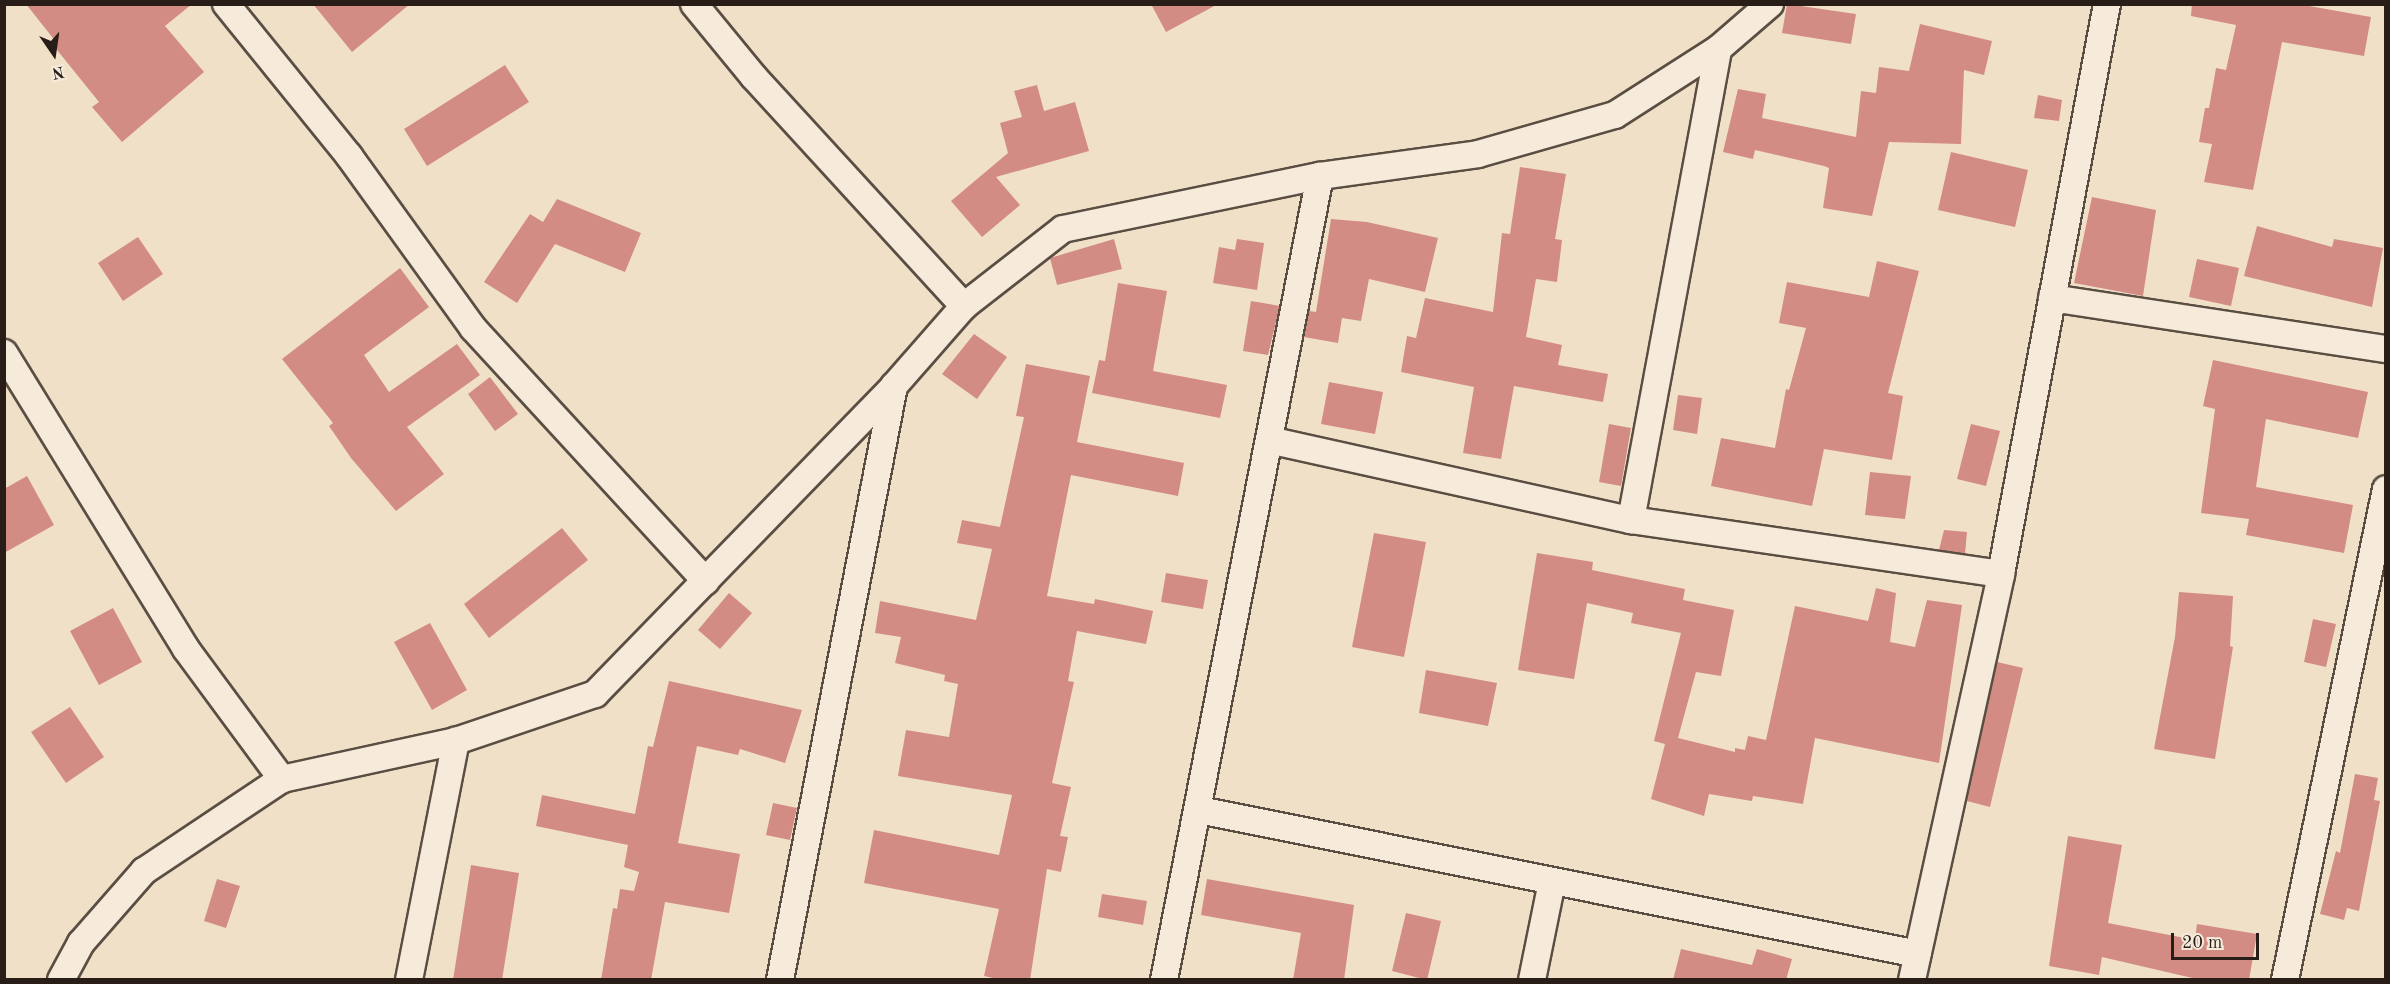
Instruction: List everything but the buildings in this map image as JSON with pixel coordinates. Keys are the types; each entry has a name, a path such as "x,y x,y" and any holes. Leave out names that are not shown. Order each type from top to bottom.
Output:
{"street":[{"path":"226,4 349,156 473,328 706,581"},
{"path":"694,4 754,76 963,306"},
{"path":"61,980 81,943 144,871 282,779 456,741 595,694 894,386 963,306 1063,229 1320,176 1478,154 1615,115 1718,49 1770,4"},
{"path":"1912,980 2001,574 2106,4"},
{"path":"1631,520 1718,49"},
{"path":"1164,980 1199,810 1320,176"},
{"path":"2052,298 2385,349"},
{"path":"4,353 186,649 282,779"},
{"path":"780,980 894,386"},
{"path":"1269,440 1631,520 2001,574"},
{"path":"2285,980 2385,489"},
{"path":"409,980 456,741"},
{"path":"1199,810 1918,954"},
{"path":"1532,980 1552,882"}]}
